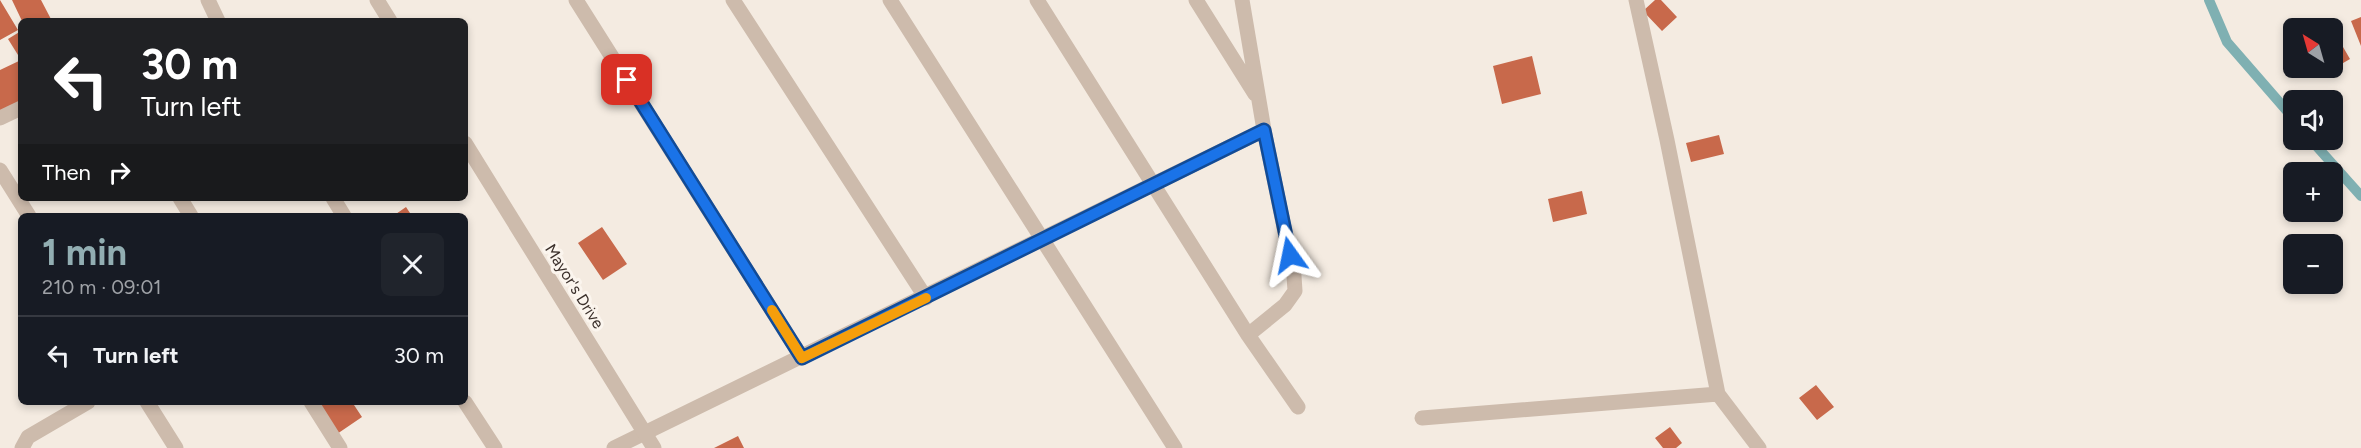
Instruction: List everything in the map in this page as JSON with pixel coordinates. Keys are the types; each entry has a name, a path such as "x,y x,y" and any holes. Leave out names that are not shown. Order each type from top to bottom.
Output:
{"street":[{"path":"208,0 213,18"},
{"path":"377,0 388,18"},
{"path":"576,0 802,358"},
{"path":"733,0 926,298"},
{"path":"890,0 1174,448"},
{"path":"1037,0 1248,335 1298,407"},
{"path":"1196,0 1259,100"},
{"path":"1242,0 1295,291 1285,305 1248,335"},
{"path":"1636,0 1668,140 1718,394 1759,448"},
{"path":"0,118 18,109"},
{"path":"614,448 926,298 1264,130"},
{"name":"Mayor's Drive","path":"468,148 654,448"},
{"path":"0,170 18,199"},
{"path":"1422,417 1718,394"},
{"path":"22,448 28,437 83,405"},
{"path":"149,405 176,448"},
{"path":"313,405 340,448"},
{"path":"467,405 495,448"}],"building":[{"path":"0,0 18,30 0,40"},
{"path":"12,0 41,0 50,18 21,18"},
{"path":"1655,0 1661,0 1677,17 1662,31 1643,11"},
{"path":"2361,17 2361,46 2351,21"},
{"path":"18,33 18,55 8,39"},
{"path":"2343,47 2350,59 2343,63"},
{"path":"1532,56 1541,94 1502,104 1493,66"},
{"path":"18,61 18,104 0,113 0,70"},
{"path":"1719,135 1724,154 1691,162 1686,143"},
{"path":"1582,191 1587,214 1553,222 1548,199"},
{"path":"406,207 410,213 397,213"},
{"path":"602,227 627,264 603,280 578,243"},
{"path":"1816,385 1834,407 1817,420 1799,398"},
{"path":"317,405 354,405 362,417 337,434"},
{"path":"1670,427 1682,443 1676,448 1663,448 1655,438"},
{"path":"738,436 744,448 714,448"}],"waterway":[{"path":"2209,0 2227,42 2283,106"},
{"path":"2320,150 2361,196"}],"slow traffic":[{"path":"772,310 802,358 926,298"}],"route":[{"path":"627,80 802,358 1264,130 1290,255"}]}
